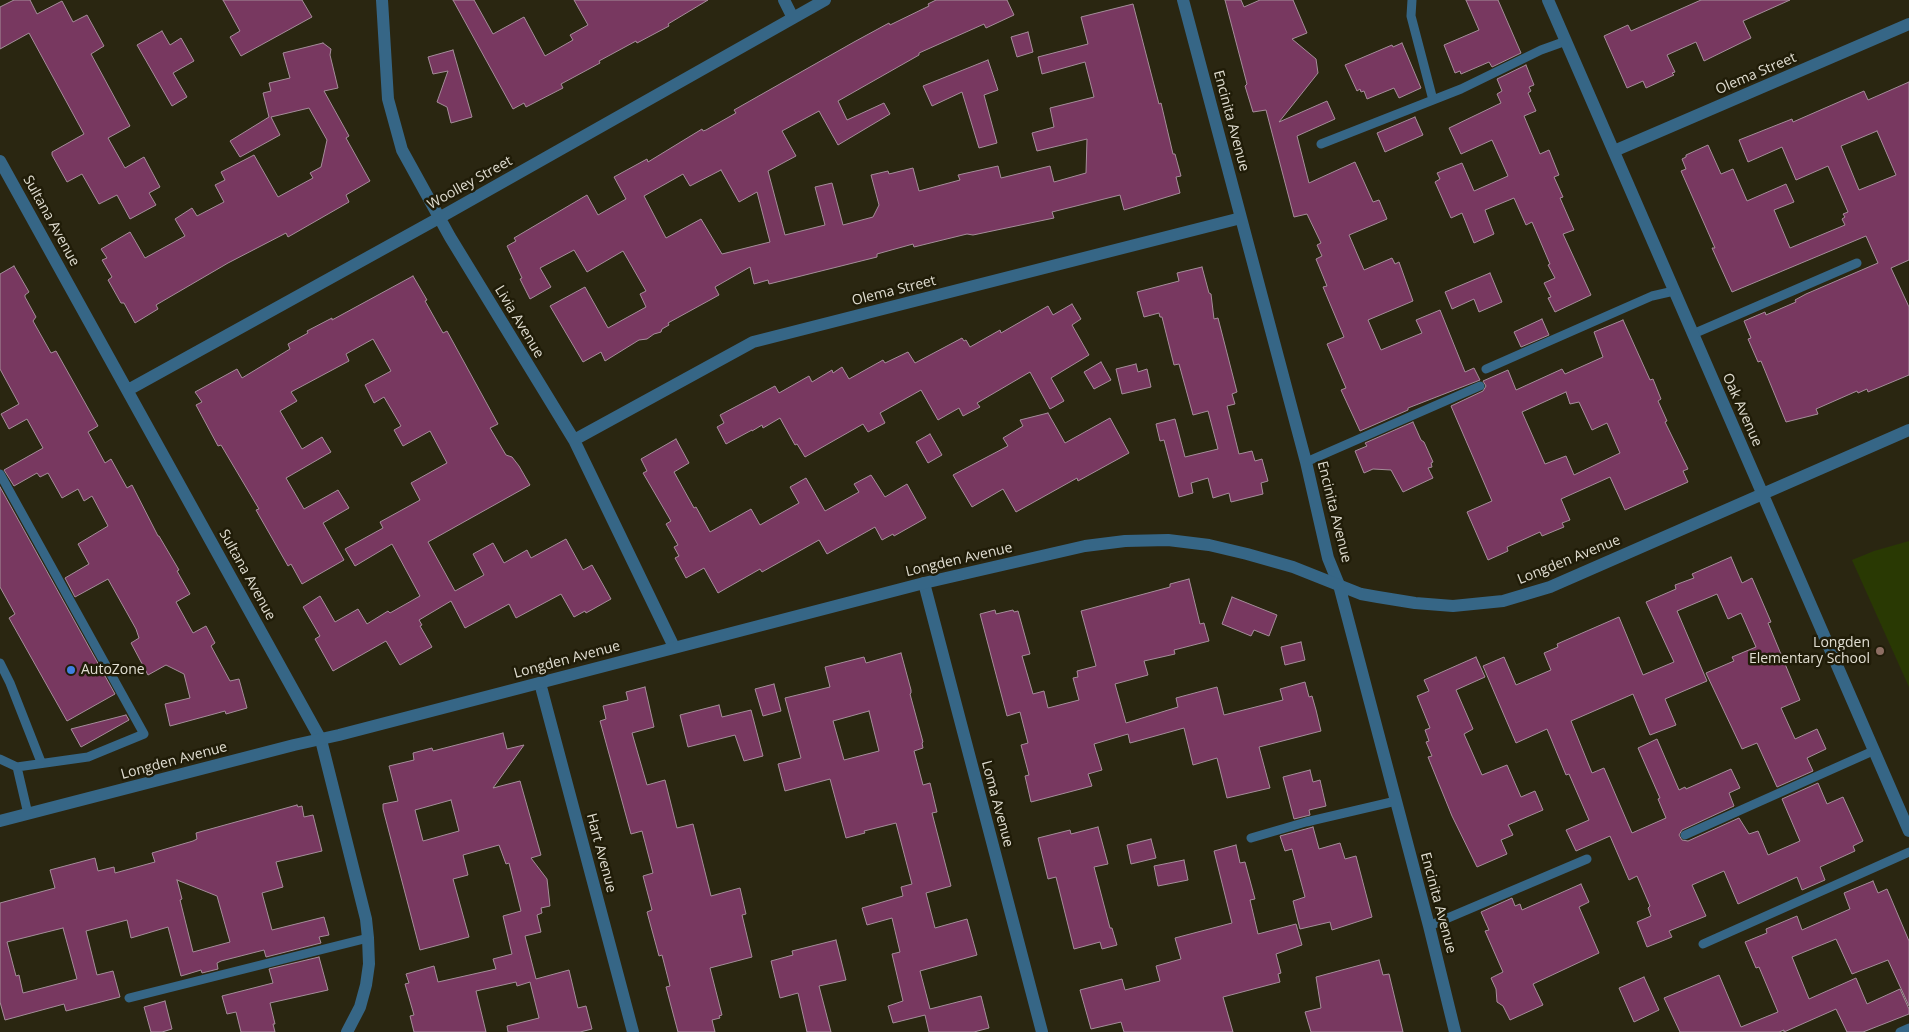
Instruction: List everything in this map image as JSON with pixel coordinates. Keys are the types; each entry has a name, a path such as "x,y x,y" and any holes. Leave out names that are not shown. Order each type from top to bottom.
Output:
{"street":[{"name":"Livia Avenue","path":"382,0 388,99 402,150 439,218 574,440 674,647"},
{"path":"784,0 793,18"},
{"name":"Woolley Street","path":"128,390 439,218 826,0"},
{"name":"Encinita Avenue","path":"1183,0 1306,462 1328,558 1339,585 1455,1032"},
{"name":"Oak Avenue","path":"1548,0 1909,831"},
{"name":"Olema Street","path":"1614,151 1909,24"},
{"name":"Sultana Avenue","path":"0,161 321,740 366,919 368,938 369,964 366,985 360,1007 348,1032"},
{"name":"Olema Street","path":"574,440 753,342 1241,218"},
{"name":"Longden Avenue","path":"0,821 321,740 924,583 1085,546 1124,541 1168,540 1209,545 1292,567 1361,594 1414,603 1454,606 1503,601 1550,587 1909,430"},
{"name":"Loma Avenue","path":"924,583 1042,1032"},
{"name":"Hart Avenue","path":"540,683 633,1032"}],"lane":[{"path":"1412,0 1411,16 1432,100"},
{"path":"1322,144 1461,88 1541,50 1566,41"},
{"path":"1693,334 1856,263"},
{"path":"1486,370 1652,296 1674,291"},
{"path":"1306,462 1480,386"},
{"path":"0,474 144,734 88,757 41,762 17,767 0,759"},
{"path":"0,663 10,683 41,762"},
{"path":"1685,835 1873,751"},
{"path":"17,767 28,814"},
{"path":"1251,838 1306,822 1396,801"},
{"path":"1703,944 1909,852"},
{"path":"1429,926 1587,859"},
{"path":"129,998 368,938"},
{"path":"1900,1032 1909,1028"}],"green space":[{"path":"1909,541 1909,687 1852,560 1874,551"}],"building":[{"path":"14,0 30,0 37,14 62,1 73,22 87,15 104,46 91,54 130,126 108,138 125,168 144,157 160,187 149,193 156,205 130,219 117,195 99,204 82,174 67,182 52,152 84,134 29,33 0,49 0,7"},
{"path":"223,0 302,0 312,17 241,56 230,37 240,31"},
{"path":"453,0 474,0 493,34 524,17 545,56 573,40 570,35 588,25 574,0 708,0 668,24 669,26 637,43 636,41 561,84 563,88 526,107 524,103 513,109"},
{"path":"936,0 1007,0 1014,15 986,28 984,24 919,53 919,55 838,101 847,120 884,103 890,114 838,145 819,111 782,131 796,156 768,171 785,235 825,225 815,187 832,183 843,225 873,217 879,205 871,175 888,171 889,174 913,168 919,191 960,180 958,175 998,166 1001,178 1050,166 1054,182 1086,173 1087,139 1037,151 1032,133 1054,127 1050,108 1094,97 1085,62 1042,74 1038,57 1088,44 1081,17 1133,4 1159,104 1161,103 1173,154 1175,154 1181,176 1176,177 1180,193 1124,210 1120,195 1052,212 1054,218 973,235 967,234 914,247 913,244 877,254 877,257 769,284 768,280 754,284 750,267 715,287 719,295 668,323 669,325 662,329 661,332 647,339 639,340 605,361 601,352 583,362 550,306 585,287 608,328 646,307 640,294 646,291 623,251 587,272 574,250 540,268 551,287 530,299 507,246 516,241 514,238 587,195 598,215 626,199 614,177 647,159 648,162 702,129 703,131 706,130 736,113 734,110 854,42 889,23 890,25 929,6 928,4","holes":["721,170 739,202 757,192 770,242 722,254 701,219 666,238 644,196 683,174 690,186"]},
{"path":"1225,0 1241,0 1244,7 1260,0 1293,0 1307,33 1292,39 1316,59 1318,73 1279,122 1327,101 1335,119 1297,136 1309,183 1355,162 1373,202 1379,200 1387,219 1349,235 1364,270 1392,258 1395,264 1399,262 1413,301 1368,320 1381,350 1422,333 1416,320 1440,310 1465,372 1474,368 1480,380 1408,408 1408,410 1360,431 1341,390 1346,388 1327,344 1344,337 1323,287 1327,286 1316,259 1322,256 1317,245 1321,243 1307,214 1294,217 1266,110 1253,112"},
{"path":"1466,0 1498,0 1521,53 1492,67 1489,62 1461,74 1460,71 1455,73 1444,45 1479,30"},
{"path":"1701,0 1790,0 1743,21 1751,38 1704,61 1696,42 1667,55 1675,72 1672,73 1674,75 1646,88 1643,81 1627,88 1604,36 1628,25 1631,31"},
{"path":"162,31 170,45 181,38 194,61 173,73 187,97 172,106 137,45"},
{"path":"1028,32 1033,52 1017,57 1011,37"},
{"path":"323,43 331,49 330,55 338,88 324,91 349,136 346,138 370,181 346,195 349,202 288,237 286,233 228,263 156,305 158,309 135,323 108,280 112,277 102,260 107,258 101,249 130,232 145,258 185,236 175,219 192,208 197,216 224,202 215,185 225,180 221,172 254,155 278,197 313,178 310,173 321,167 327,140 309,108 271,117 280,135 240,157 230,141 269,117 263,93 271,91 269,83 290,78 283,53"},
{"path":"1402,43 1421,88 1399,98 1394,88 1367,99 1364,91 1361,92 1360,89 1357,91 1345,65 1392,45 1393,47"},
{"path":"453,50 472,117 451,123 447,107 437,102 448,71 433,74 428,57"},
{"path":"988,60 998,90 984,95 997,143 979,148 962,92 932,106 923,86"},
{"path":"1526,65 1534,85 1529,87 1531,91 1528,93 1536,111 1524,116 1540,154 1549,150 1559,175 1554,177 1563,197 1560,198 1574,230 1563,234 1591,295 1555,312 1548,298 1551,297 1544,283 1555,278 1548,265 1550,264 1532,222 1526,225 1514,198 1485,210 1494,234 1474,243 1462,213 1451,218 1435,182 1440,179 1437,173 1462,163 1474,191 1508,176 1492,140 1461,154 1449,128 1501,103 1497,94 1502,91 1497,79"},
{"path":"1909,82 1909,260 1891,268 1909,307 1909,375 1868,392 1867,389 1858,393 1857,391 1816,409 1818,414 1786,422 1761,361 1758,362 1748,339 1751,338 1744,321 1765,312 1766,315 1796,302 1795,300 1806,294 1878,263 1866,236 1732,292 1681,171 1686,169 1682,159 1686,155 1708,145 1721,174 1733,169 1747,201 1786,184 1794,202 1774,210 1790,248 1845,225 1842,219 1845,217 1843,214 1848,212 1828,166 1796,180 1782,147 1748,162 1739,140 1792,119 1793,122 1864,91 1868,100","holes":["1877,131 1896,175 1859,190 1841,146"]},
{"path":"1415,117 1423,135 1385,152 1377,133"},
{"path":"14,266 29,292 25,297 36,317 33,321 51,353 56,351 98,426 88,432 105,463 111,459 127,488 132,485 158,536 179,570 177,571 190,594 176,602 193,633 206,626 215,643 211,646 230,681 239,679 247,708 226,714 225,711 170,726 165,704 190,698 184,674 166,665 148,675 131,643 139,638 136,629 108,579 75,597 65,578 89,564 78,544 108,526 92,496 84,501 78,489 62,498 48,473 40,477 37,473 14,486 4,470 43,448 27,419 9,429 1,414 19,404 0,369 0,274"},
{"path":"1202,267 1209,293 1211,294 1214,319 1218,318 1237,392 1232,394 1235,404 1227,406 1239,454 1252,451 1255,461 1262,459 1268,481 1261,483 1263,494 1231,502 1229,493 1213,498 1208,478 1191,483 1193,493 1179,497 1164,440 1160,441 1156,424 1175,419 1185,457 1218,449 1208,411 1193,415 1179,364 1174,365 1162,317 1160,317 1159,313 1144,317 1137,292 1179,281 1177,273"},
{"path":"1490,273 1502,302 1479,312 1474,299 1452,309 1445,292"},
{"path":"413,276 443,333 447,331 498,424 490,428 506,455 512,457 530,485 428,542 455,591 484,575 473,554 493,543 504,563 527,550 531,558 566,539 583,570 592,565 611,599 586,613 585,611 574,617 561,594 516,618 509,604 465,628 451,601 419,620 422,625 420,626 432,647 400,665 386,641 333,671 315,639 320,636 303,607 320,596 335,622 358,609 367,624 388,611 390,613 420,596 392,544 355,566 345,549 383,528 380,522 420,500 411,483 447,463 430,431 403,446 394,430 401,426 384,397 374,403 365,385 391,371 373,339 346,354 349,361 291,392 297,401 280,411 302,449 322,437 331,452 286,478 304,509 338,490 349,508 323,523 344,560 302,584 291,564 288,566 256,510 259,509 221,445 218,446 196,405 202,402 195,392 237,369 242,378 290,349 288,344 308,333 307,331 332,318 332,320"},
{"path":"1072,304 1081,319 1072,325 1089,355 1051,378 1064,401 1050,409 1030,372 977,403 980,407 963,416 959,408 938,420 921,390 880,413 885,423 868,432 863,424 805,457 797,444 795,445 780,418 763,428 762,425 726,444 717,427 724,423 720,415 775,386 779,393 809,376 812,382 832,370 833,373 842,367 849,379 883,360 885,363 908,352 915,363 962,338 964,341 966,340 970,347 1000,330 1001,333 1048,306 1053,315"},
{"path":"1542,319 1549,335 1521,347 1514,332"},
{"path":"1623,320 1650,380 1653,379 1661,399 1658,401 1667,421 1665,422 1688,469 1683,471 1688,482 1625,510 1610,477 1561,499 1570,520 1562,523 1564,527 1542,536 1540,532 1507,547 1508,551 1488,560 1467,512 1492,501 1451,406 1483,391 1486,386 1483,381 1508,370 1516,390 1562,369 1565,374 1603,357 1594,332","holes":["1566,392 1570,404 1579,402 1592,430 1607,423 1620,453 1574,475 1566,456 1545,464 1522,412"]},
{"path":"1101,362 1111,380 1094,389 1084,372"},
{"path":"1136,364 1138,372 1147,369 1151,387 1122,394 1116,369"},
{"path":"1048,413 1065,443 1110,418 1129,453 1078,481 1077,478 1016,512 1003,489 972,507 953,475 1008,446 1003,438 1023,426 1020,420"},
{"path":"1413,422 1433,462 1431,463 1432,467 1428,468 1433,478 1403,492 1391,470 1373,469 1364,473 1355,451 1367,446 1365,443"},
{"path":"930,434 942,455 928,463 916,442"},
{"path":"676,439 689,463 674,472 710,532 751,509 760,525 799,503 790,487 806,478 825,511 859,492 854,484 871,475 885,497 907,484 926,518 894,536 893,534 882,540 875,527 827,554 819,540 762,572 760,569 718,593 704,568 686,578 675,558 679,556 674,547 678,545 666,524 671,521 643,473 647,471 641,459"},
{"path":"0,487 115,694 67,721 9,618 15,614 0,587"},
{"path":"1731,557 1742,583 1752,578 1771,622 1768,623 1800,700 1781,708 1795,739 1817,729 1826,749 1807,758 1813,771 1777,787 1757,743 1742,749 1706,673 1734,661 1732,657 1756,647 1741,613 1728,619 1717,594 1677,611 1707,681 1665,699 1676,725 1650,735 1633,694 1571,721 1592,773 1604,768 1632,833 1666,818 1658,799 1660,798 1638,748 1657,739 1679,790 1685,787 1686,789 1731,769 1740,788 1729,793 1734,806 1682,830 1679,835 1682,840 1688,841 1739,818 1749,834 1758,831 1768,855 1800,841 1782,799 1818,783 1827,804 1843,797 1863,841 1853,846 1855,851 1820,867 1825,880 1802,890 1797,877 1738,904 1724,871 1692,885 1706,916 1669,931 1672,937 1647,947 1637,922 1651,916 1648,908 1650,906 1637,876 1629,880 1610,836 1576,851 1566,830 1589,820 1569,774 1566,775 1547,729 1516,743 1483,666 1504,657 1516,685 1551,670 1544,653 1558,647 1557,644 1619,617 1643,675 1674,662 1646,602 1676,589 1675,585 1694,578 1692,574"},
{"path":"1189,579 1200,624 1204,623 1209,641 1174,650 1175,654 1144,661 1148,675 1115,684 1126,723 1178,707 1176,698 1217,687 1224,715 1283,700 1280,689 1305,682 1309,697 1312,696 1321,731 1259,747 1270,788 1227,798 1217,758 1193,765 1184,728 1130,743 1128,734 1094,744 1102,770 1088,774 1092,786 1031,802 1025,776 1029,775 1021,745 1028,743 1020,712 1007,716 980,614 995,610 996,614 1013,610 1014,612 1018,611 1030,654 1022,656 1033,694 1044,691 1048,708 1079,700 1073,678 1078,677 1077,671 1096,666 1081,611 1170,587 1170,584"},
{"path":"1232,597 1277,615 1269,636 1254,630 1251,636 1222,624"},
{"path":"1301,642 1305,660 1285,665 1281,647"},
{"path":"901,653 923,742 923,748 914,751 923,785 930,783 937,812 932,813 951,886 926,893 935,928 967,919 977,955 920,971 930,1009 981,996 989,1028 974,1032 929,1032 925,1015 893,1023 888,1006 903,1001 892,954 900,952 892,918 867,925 862,908 903,896 901,887 912,884 896,823 864,831 865,833 846,838 830,779 785,791 778,764 801,758 785,698 830,687 825,667 864,657 866,663","holes":["869,711 879,751 844,760 833,721"]},
{"path":"1476,657 1485,677 1456,690 1473,729 1464,734 1482,775 1507,765 1521,797 1535,791 1543,810 1508,825 1513,835 1501,840 1507,854 1477,867 1452,816 1428,757 1432,756 1426,742 1429,741 1425,730 1430,728 1417,696 1429,691 1424,680"},
{"path":"774,684 781,711 763,716 755,689"},
{"path":"645,687 654,727 632,733 647,785 665,780 677,828 693,824 711,896 740,888 746,914 742,915 752,957 710,968 722,1015 719,1016 720,1018 712,1020 715,1032 678,1032 666,987 670,986 662,955 659,956 647,912 652,910 643,876 653,873 642,831 631,834 600,721 606,719 603,706 628,700 626,692"},
{"path":"719,705 722,717 751,710 763,756 744,761 735,735 688,747 680,715"},
{"path":"126,715 129,720 81,747 71,729"},
{"path":"503,733 507,749 524,745 493,788 520,781 541,855 531,858 547,879 550,906 541,908 542,913 537,915 541,932 525,936 536,979 569,970 578,1008 586,1006 592,1029 580,1032 508,1032 507,1026 539,1018 530,982 517,986 516,982 476,991 486,1032 414,1032 410,1016 414,1015 405,984 409,983 406,974 434,966 438,982 496,969 493,959 512,954 503,916 521,911 509,863 506,864 499,845 463,855 468,875 453,879 469,937 420,950 383,804 398,801 389,766 414,760 413,753 432,748 433,751","holes":["451,800 459,831 423,841 415,810"]},
{"path":"1310,770 1313,782 1320,780 1326,806 1309,810 1310,815 1294,819 1283,777"},
{"path":"297,805 298,807 302,806 304,817 313,815 322,851 276,862 283,887 262,893 272,930 324,917 329,935 319,937 321,943 266,957 264,950 221,961 217,963 218,969 202,973 201,970 181,976 168,927 131,938 127,920 86,931 97,975 113,971 120,997 66,1011 64,1004 5,1020 0,1002 0,903 55,888 50,870 95,858 98,871 114,867 115,873 155,862 152,853 193,841 197,839 196,833","holes":["177,880 217,896 230,942 193,952","63,928 77,979 23,993 19,975 16,976 7,942"]},
{"path":"1098,827 1108,864 1094,867 1110,928 1112,928 1117,945 1102,949 1100,942 1074,949 1056,877 1048,879 1038,838 1070,830 1071,834"},
{"path":"1313,827 1319,849 1340,843 1345,859 1356,856 1372,917 1332,930 1330,922 1300,929 1293,901 1305,897 1292,849 1285,851 1280,836"},
{"path":"1151,839 1156,858 1131,864 1127,845"},
{"path":"1236,845 1240,863 1245,862 1255,899 1250,900 1258,934 1296,924 1302,945 1276,954 1281,973 1278,974 1280,982 1223,997 1233,1032 1124,1032 1121,1022 1091,1029 1080,990 1122,979 1125,990 1160,981 1156,966 1181,959 1175,938 1232,923 1214,851"},
{"path":"1184,860 1188,880 1158,886 1154,866"},
{"path":"1873,881 1878,893 1887,889 1909,941 1909,1006 1888,960 1852,974 1836,939 1792,957 1809,999 1856,978 1867,1004 1900,989 1909,1009 1909,1014 1863,1032 1847,1032 1836,1009 1784,1032 1784,1030 1779,1032 1680,1032 1664,998 1719,975 1741,1027 1778,1012 1759,967 1756,968 1745,942 1767,933 1766,929 1797,916 1802,930 1850,909 1844,893"},
{"path":"1581,884 1589,902 1579,907 1599,953 1533,984 1543,1005 1510,1020 1503,1006 1497,1002 1496,989 1491,978 1503,972 1485,931 1489,930 1481,912 1512,898 1515,906 1520,904 1522,910"},
{"path":"836,940 846,980 819,986 831,1032 807,1032 798,993 780,998 771,961 793,955 792,951"},
{"path":"319,957 328,990 270,1003 275,1032 241,1032 236,1012 227,1014 222,996 273,983 269,969"},
{"path":"1379,960 1383,975 1389,974 1403,1032 1311,1032 1305,1012 1321,1008 1316,977"},
{"path":"1644,977 1659,1010 1634,1022 1619,988"},
{"path":"165,1001 172,1029 162,1032 151,1032 144,1007"}],"place":[{"name":"Longden Elementary School","path":"1880,651"},
{"name":"AutoZone","path":"71,670"}]}
